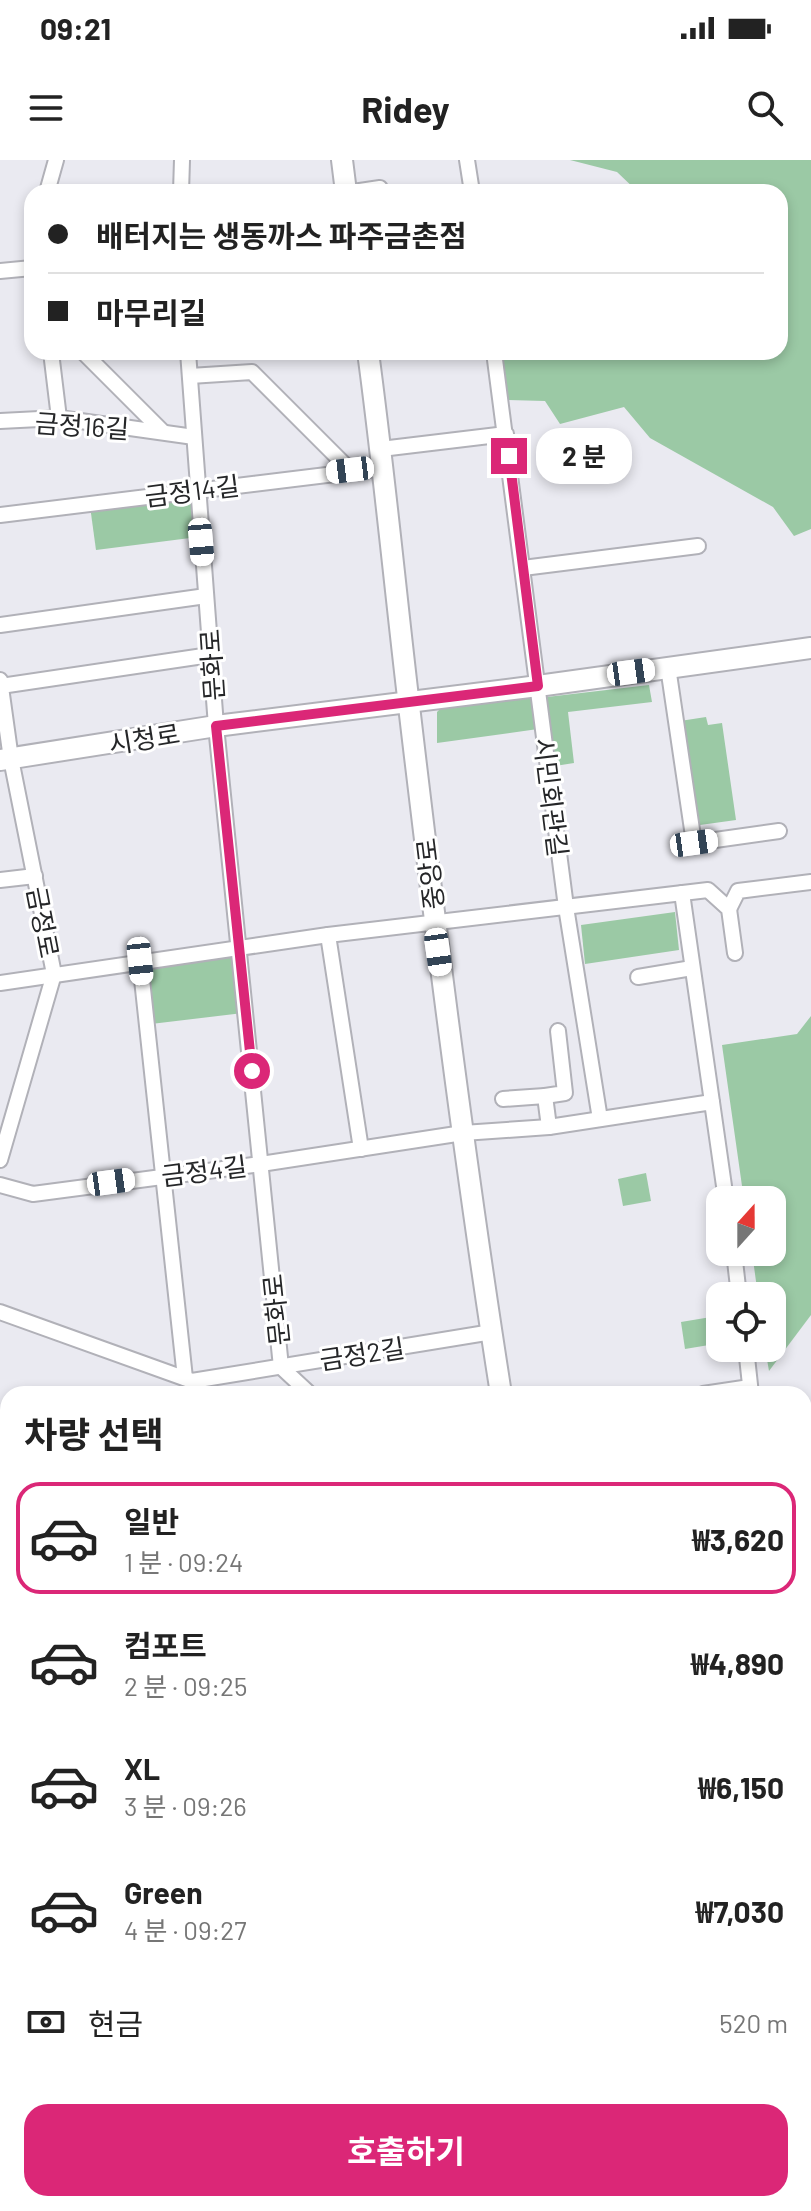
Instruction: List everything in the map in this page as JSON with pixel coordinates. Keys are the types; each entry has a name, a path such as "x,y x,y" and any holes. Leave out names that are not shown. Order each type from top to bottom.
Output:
{"main road":[{"path":"342,160 345,184"},
{"name":"중앙로","path":"369,360 383,458 434,922 500,1386"},
{"name":"시청로","path":"5,759 216,726 810,649"}],"street":[{"path":"49,184 56,160"},
{"path":"181,184 182,160"},
{"path":"467,160 471,184"},
{"path":"0,271 24,269"},
{"path":"52,360 59,418"},
{"name":"금정16길","path":"91,360 163,432"},
{"name":"문화로","path":"189,360 216,726 281,1367 301,1386"},
{"name":"시민회관길","path":"495,360 566,907 600,1119"},
{"path":"190,376 252,372 350,470"},
{"name":"금정16길","path":"0,421 59,418 194,437"},
{"name":"금정14길","path":"0,515 350,470 383,458 506,434"},
{"path":"523,568 698,546"},
{"path":"0,625 206,596"},
{"path":"1,686 210,655"},
{"path":"668,667 694,843 779,831"},
{"name":"금정로","path":"0,680 5,759 35,876 54,974 0,1160"},
{"path":"0,880 35,876"},
{"path":"735,953 729,909 738,891 811,882"},
{"path":"0,983 328,935 708,890 729,909"},
{"path":"682,893 724,1186"},
{"path":"328,935 361,1149"},
{"path":"140,961 188,1384"},
{"path":"638,977 692,968"},
{"path":"503,1099 565,1093 558,1031"},
{"path":"545,1096 549,1127"},
{"name":"금정4길","path":"0,1185 33,1194 463,1133 549,1127 712,1102"},
{"name":"금정2길","path":"0,1312 188,1384 492,1332"},
{"path":"748,1362 751,1386"}],"green space":[{"path":"570,160 811,160 811,529 794,536 773,507 650,438 624,407 560,424 545,401 508,400 503,360 788,360 788,184 630,184 617,172"},
{"path":"192,492 198,537 96,550 90,506"},
{"path":"649,685 652,702 568,712 574,763 555,766 547,697"},
{"path":"534,698 538,729 437,743 437,712 442,707"},
{"path":"706,717 708,725 722,723 736,820 700,825 694,819 680,721"},
{"path":"675,912 679,950 585,964 581,925"},
{"path":"236,953 243,1013 151,1024 144,964"},
{"path":"811,1016 811,1315 786,1348 786,1282 756,1282 754,1266 786,1266 786,1186 742,1186 722,1045 797,1034"},
{"path":"646,1173 651,1201 623,1206 618,1179"},
{"path":"706,1318 706,1346 685,1349 681,1322"}],"route":[{"path":"252,1071 216,726 538,686 509,456"}]}
